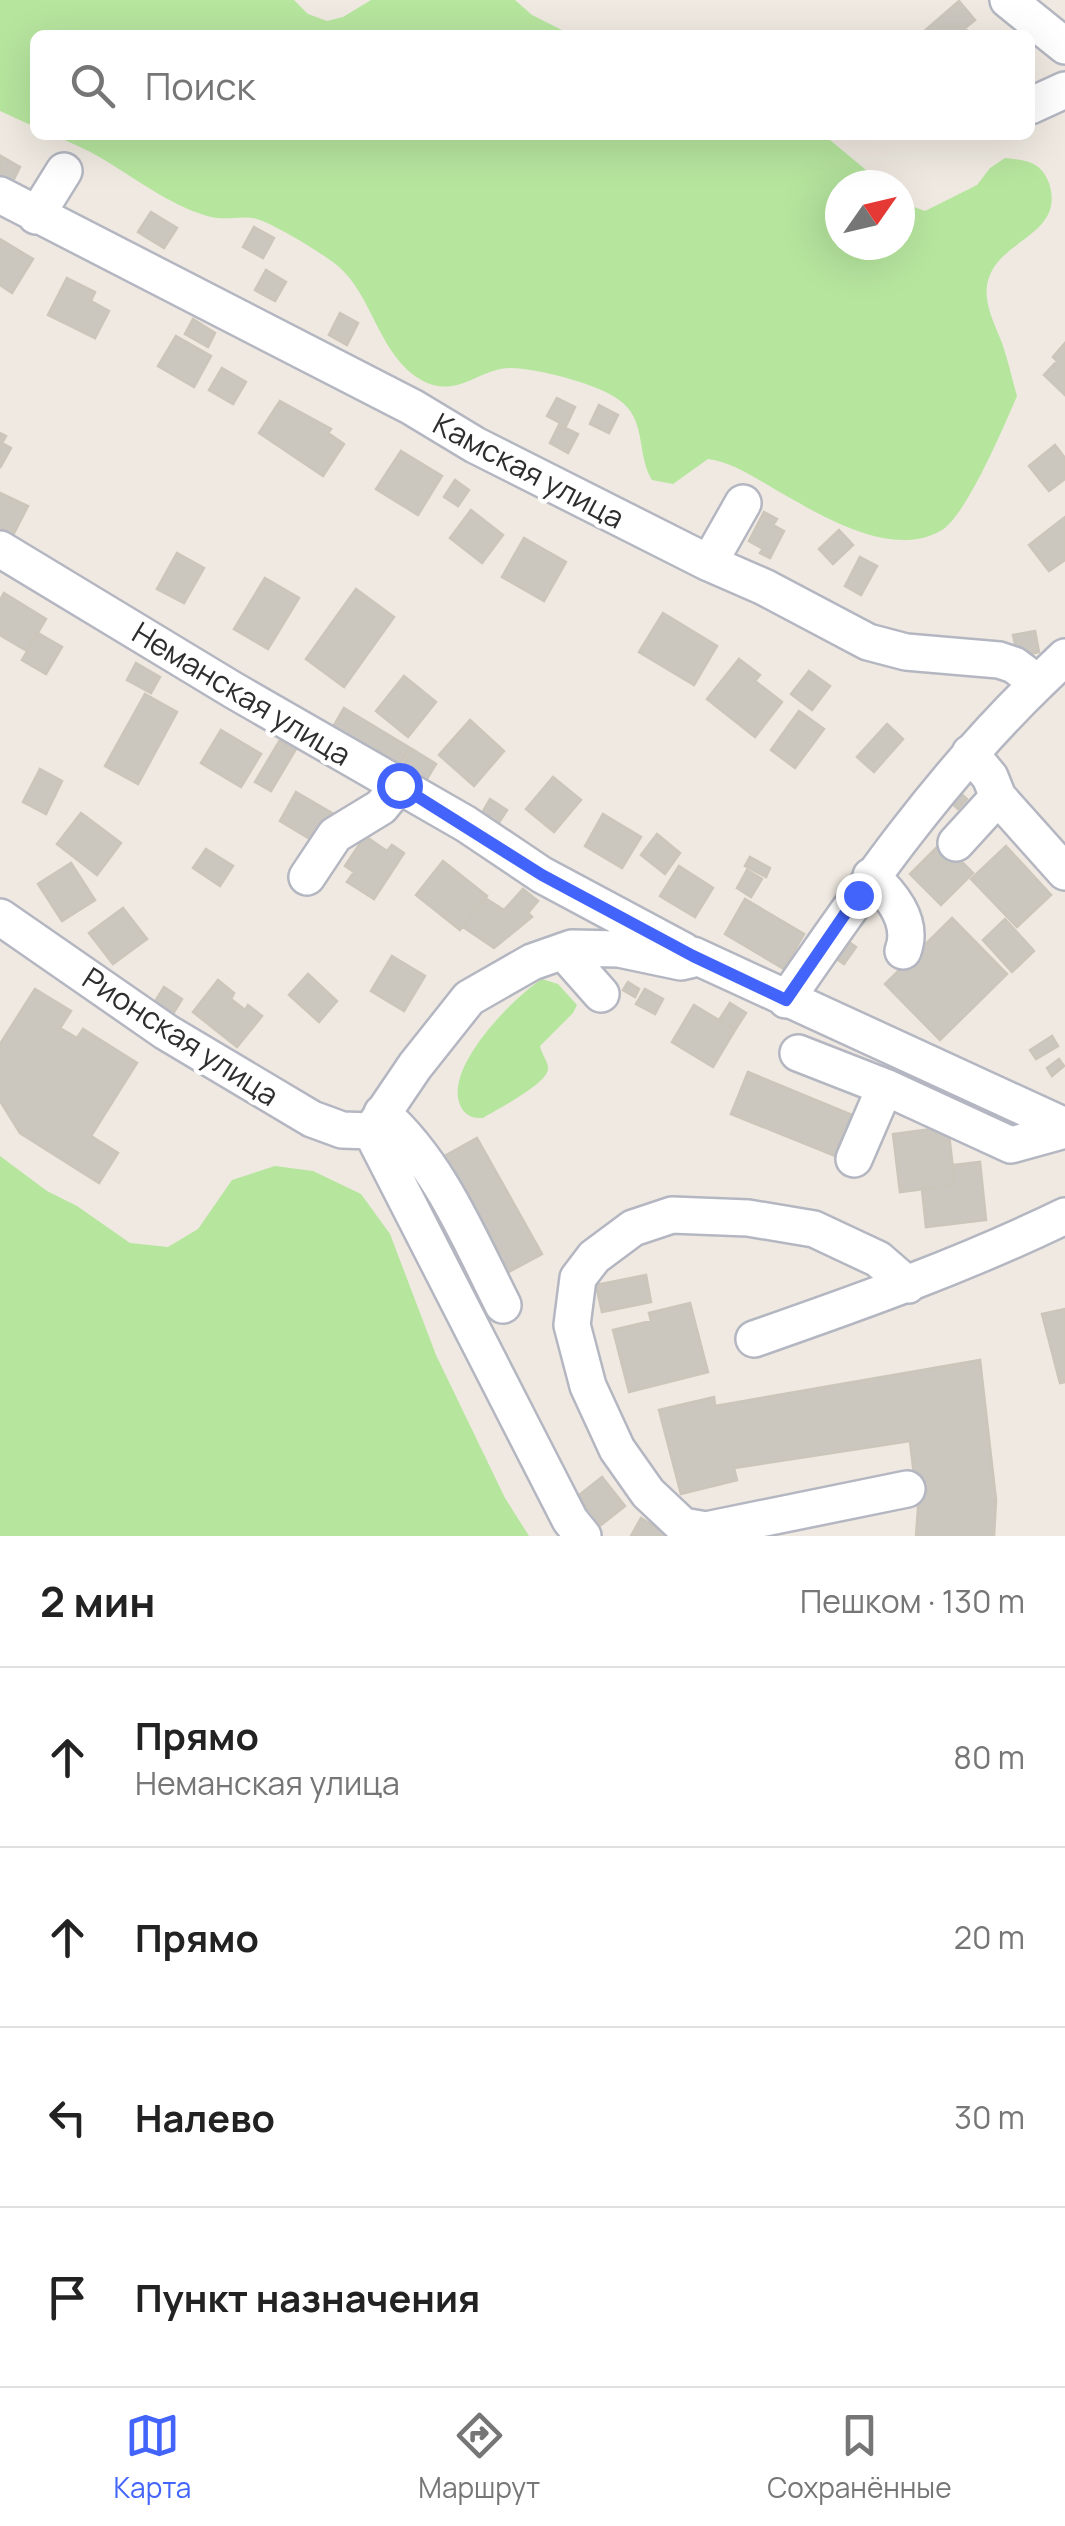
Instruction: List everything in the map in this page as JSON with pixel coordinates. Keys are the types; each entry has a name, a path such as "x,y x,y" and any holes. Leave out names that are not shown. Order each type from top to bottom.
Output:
{"lane":[{"path":"1008,0 1065,46"},
{"path":"1035,104 1065,90"},
{"path":"36,216 64,171"},
{"name":"Камская улица","path":"0,196 412,407 475,446 868,642 906,652 999,660 1014,665 1038,683"},
{"path":"709,563 742,503"},
{"name":"Неманская улица","path":"0,549 232,690 399,785 542,875 693,956 1065,1128"},
{"path":"786,1000 872,876 970,753 1065,657"},
{"path":"970,753 990,778 998,797 1065,872"},
{"path":"307,878 334,835 381,807 399,785"},
{"path":"956,843 998,797"},
{"path":"872,876 903,918 906,933 902,951"},
{"name":"Рионская улица","path":"0,917 166,1032 312,1119 342,1130 376,1122"},
{"path":"376,1122 446,1024 470,998 532,962 572,948 618,949 686,962 693,956"},
{"path":"563,952 601,994"},
{"path":"798,1052 885,1086 1011,1145 1065,1128"},
{"path":"854,1159 885,1086"},
{"path":"376,1122 405,1134 423,1158 503,1305"},
{"path":"376,1122 570,1520 583,1536"},
{"path":"907,1489 706,1530 683,1526 648,1493 617,1449 588,1386 572,1325 578,1278 594,1257 633,1228 672,1215 748,1218 814,1230 878,1259 908,1285"},
{"path":"754,1339 908,1285 986,1254 1065,1216"}],"green space":[{"path":"0,0 294,0 308,14 327,21 343,17 371,0 515,0 532,15 562,30 30,30 30,125 0,111"},
{"path":"64,140 830,140 866,170 825,170 825,260 915,260 915,207 925,211 977,185 990,168 1005,158 1026,161 1042,170 1052,200 1041,224 997,262 987,284 989,310 1017,396 984,468 952,521 924,538 905,540 844,526 719,461 708,459 673,484 652,480 631,412 615,397 587,384 510,368 447,387 423,381 396,357 360,294 338,266 259,220 213,217 165,198"},
{"path":"542,979 558,984 577,1005 540,1046 548,1067 545,1075 483,1118 469,1115 462,1109 458,1093 470,1056 498,1018"},
{"path":"0,1156 130,1243 168,1247 198,1229 232,1180 275,1166 313,1171 361,1194 390,1234 436,1355 505,1498 529,1536 0,1536"}],"building":[{"path":"959,1 975,20 967,30 925,30"},
{"path":"1,156 20,167 8,191 0,186"},
{"path":"151,212 177,228 164,248 138,232"},
{"path":"254,227 274,238 263,258 243,247"},
{"path":"0,239 33,259 12,293 0,285"},
{"path":"266,270 286,282 275,301 255,290"},
{"path":"67,278 95,292 91,301 109,311 95,338 48,315"},
{"path":"340,313 358,323 347,345 329,335"},
{"path":"193,319 215,333 208,347 185,334"},
{"path":"176,336 211,356 194,387 158,366"},
{"path":"1065,343 1065,395 1044,375 1057,361 1053,357"},
{"path":"222,368 246,382 233,404 209,390"},
{"path":"557,398 575,407 566,426 547,416"},
{"path":"280,401 331,429 328,433 344,444 323,476 259,433"},
{"path":"599,405 618,415 609,433 590,424"},
{"path":"559,425 578,434 568,453 550,443"},
{"path":"0,433 6,436 2,443 11,448 0,468"},
{"path":"1055,445 1065,458 1065,479 1049,491 1029,466"},
{"path":"401,451 442,476 418,515 376,489"},
{"path":"455,480 469,490 458,506 444,497"},
{"path":"0,493 28,506 13,535 0,529"},
{"path":"471,510 503,535 482,563 450,538"},
{"path":"764,512 777,519 773,525 784,531 770,558 749,541"},
{"path":"1065,517 1065,560 1049,571 1029,545"},
{"path":"839,530 853,545 833,564 819,549"},
{"path":"524,538 566,562 544,601 502,577"},
{"path":"177,553 204,568 184,603 157,589"},
{"path":"860,557 877,566 861,595 845,586"},
{"path":"265,578 299,598 268,649 234,629"},
{"path":"356,589 394,617 344,687 306,659"},
{"path":"4,593 46,619 27,651 0,635 0,600"},
{"path":"663,613 717,646 694,685 639,652"},
{"path":"1035,631 1039,652 1018,657 1013,635"},
{"path":"38,633 62,647 46,674 22,660"},
{"path":"739,659 760,675 755,681 782,702 755,737 707,699"},
{"path":"136,663 160,677 151,693 127,680"},
{"path":"809,671 830,686 812,710 791,694"},
{"path":"404,676 436,702 408,737 376,711"},
{"path":"145,694 177,712 138,784 105,766"},
{"path":"344,708 410,748 399,766 333,727"},
{"path":"799,711 824,729 795,768 771,750"},
{"path":"470,720 504,751 474,786 439,755"},
{"path":"887,724 903,739 874,772 857,757"},
{"path":"221,730 261,754 241,787 201,763"},
{"path":"280,740 296,749 271,791 255,782"},
{"path":"412,749 436,764 427,779 403,765"},
{"path":"40,769 62,781 46,814 23,802"},
{"path":"553,777 581,800 554,832 526,809"},
{"path":"958,791 967,799 958,809 949,801"},
{"path":"296,792 337,816 320,845 280,821"},
{"path":"490,799 507,810 498,824 482,813"},
{"path":"81,813 121,843 97,875 57,844"},
{"path":"603,814 641,837 622,868 585,846"},
{"path":"657,834 680,853 665,874 641,855"},
{"path":"365,836 387,851 392,845 404,853 374,899 347,882 354,872 345,866"},
{"path":"942,842 973,873 941,905 910,874"},
{"path":"1006,846 1051,895 1017,927 971,879"},
{"path":"206,849 233,866 220,886 193,868"},
{"path":"750,857 770,868 766,877 745,866"},
{"path":"443,861 487,896 460,930 416,895"},
{"path":"71,863 95,900 62,921 38,884"},
{"path":"679,866 713,888 695,917 660,896"},
{"path":"747,870 762,879 751,897 737,888"},
{"path":"523,889 538,901 528,913 532,917 494,948 463,927 485,898 504,910"},
{"path":"745,899 804,934 784,969 725,934"},
{"path":"123,908 147,939 113,964 89,933"},
{"path":"952,918 1007,974 940,1040 885,984"},
{"path":"1005,919 1034,951 1012,972 983,940"},
{"path":"846,940 856,947 844,964 834,957"},
{"path":"392,956 425,976 404,1011 371,991"},
{"path":"308,974 337,1001 319,1022 289,995"},
{"path":"218,980 234,993 231,999 262,1016 237,1047 193,1012"},
{"path":"628,982 639,989 635,997 623,990"},
{"path":"164,987 182,999 171,1017 153,1005"},
{"path":"35,989 71,1011 60,1028 77,1038 83,1029 137,1063 91,1136 118,1153 99,1183 20,1133 0,1101 0,1044"},
{"path":"645,989 663,999 655,1014 636,1004"},
{"path":"730,1003 746,1013 735,1030 719,1020"},
{"path":"694,1005 735,1030 713,1067 672,1042"},
{"path":"1052,1036 1058,1046 1036,1059 1030,1050"},
{"path":"1059,1059 1064,1066 1052,1076 1047,1068"},
{"path":"748,1072 852,1115 835,1156 731,1114"},
{"path":"948,1127 955,1185 900,1192 893,1134"},
{"path":"477,1138 542,1254 505,1274 441,1158"},
{"path":"980,1162 986,1220 926,1227 922,1189 955,1185 953,1165"},
{"path":"646,1275 651,1302 602,1312 596,1285"},
{"path":"690,1303 708,1372 629,1392 613,1330 651,1321 649,1313"},
{"path":"1065,1309 1065,1382 1060,1383 1042,1314"},
{"path":"980,1360 996,1500 994,1536 916,1536 918,1509 910,1441 734,1468 737,1480 681,1494 659,1410 714,1397 715,1406"},
{"path":"602,1477 625,1506 601,1525 578,1496"},
{"path":"641,1518 670,1536 631,1536"}],"route":[{"path":"399,785 542,875 693,956 786,1000 858,895"}]}
